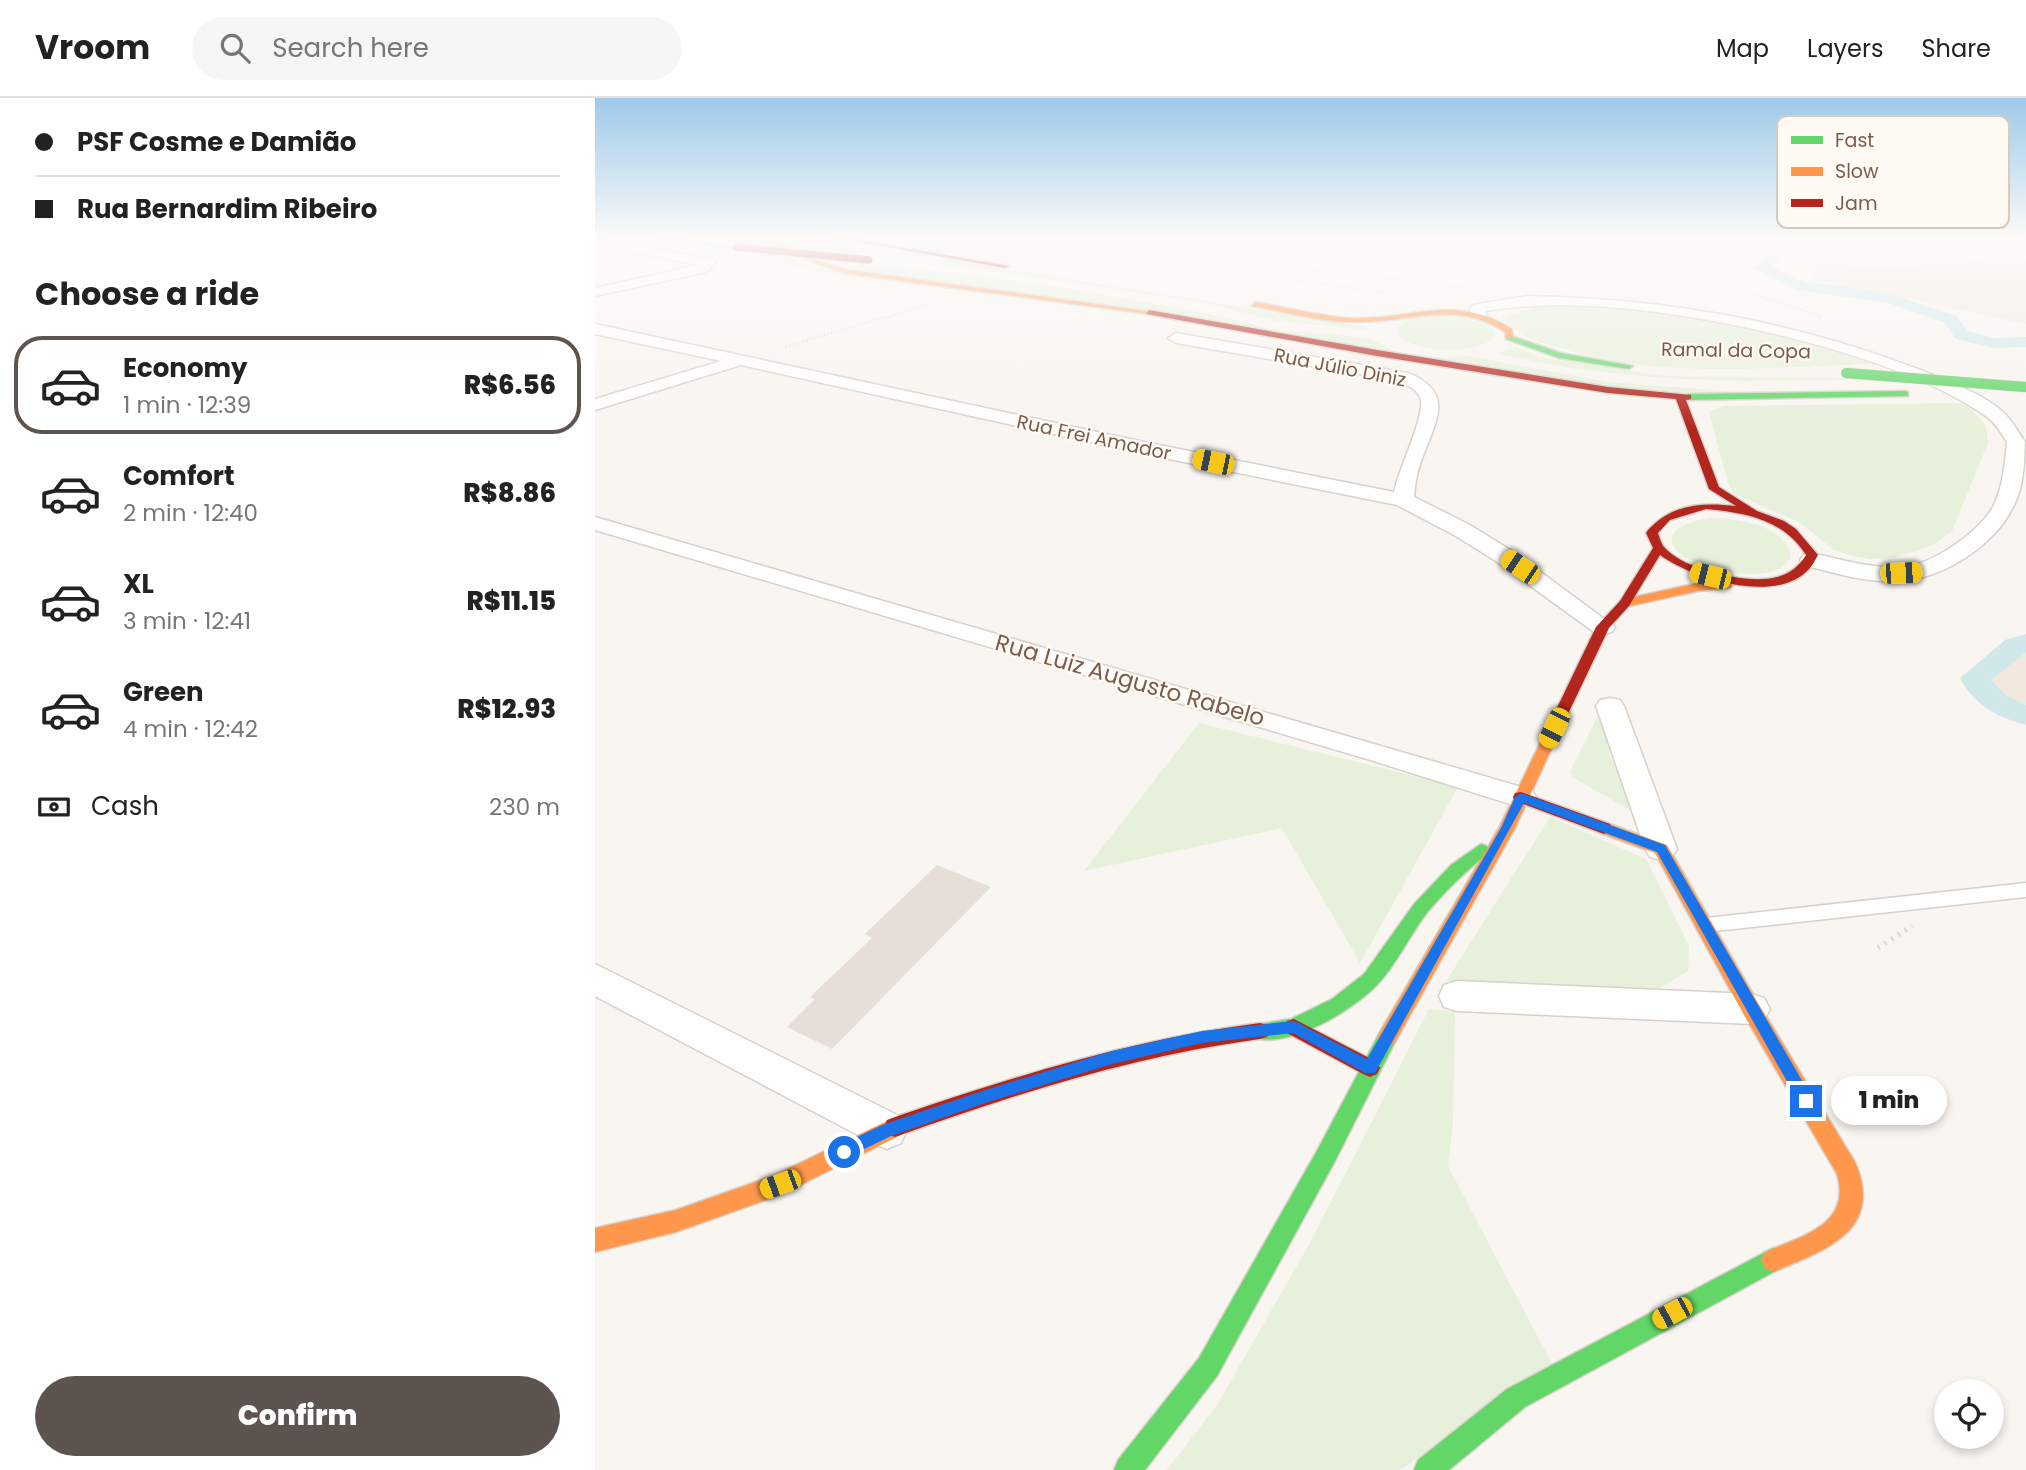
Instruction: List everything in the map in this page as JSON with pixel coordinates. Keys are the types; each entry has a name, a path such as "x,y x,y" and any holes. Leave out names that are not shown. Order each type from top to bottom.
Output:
{"street":[{"path":"1086,302 1422,357 1541,381 1680,397 1900,389 2026,389"},
{"path":"1180,302 1285,325 1350,332 1394,344 1422,357"},
{"name":"Ramal da Copa","path":"1245,302 1352,319 1445,310 1480,315 1504,325 1509,331 1509,337 1559,355 1650,369"},
{"path":"1480,315 1476,311 1478,308 1499,302"},
{"path":"1604,302 1686,314 1820,342 1928,377 1964,394 1996,414 2016,442 2013,478 2000,514 1971,543 1945,559 1917,572 1885,574 1811,560"},
{"path":"1394,344 1379,332 1381,326 1396,316"},
{"name":"Rua Frei Amador","path":"595,329 1144,448 1403,500 1462,530 1504,556 1603,627"},
{"path":"1496,348 1509,337"},
{"name":"Rua Júlio Diniz","path":"1176,338 1402,377 1421,384 1428,390 1432,401 1424,433 1408,472 1403,500"},
{"name":"Ramal da Copa","path":"1422,357 1471,353 1578,374 1667,384 1900,389"},
{"path":"595,405 744,360"},
{"path":"1840,373 2026,389"},
{"path":"1625,603 1698,587 1777,581 1796,575 1808,566 1811,560 1808,543 1796,531 1756,513 1714,489 1680,397"},
{"path":"1714,489 1683,509 1665,515 1654,524 1651,536 1658,549 1673,562 1696,572 1752,582"},
{"path":"1683,509 1731,508 1756,513"},
{"name":"Rua Luiz Augusto Rabelo","path":"595,523 1377,752 1521,797 1661,849"},
{"path":"1128,1470 1208,1367 1326,1156 1370,1068 1507,828 1603,627 1625,603 1658,549"},
{"path":"1428,1470 1516,1398 1761,1265 1834,1232 1848,1213 1853,1194 1847,1170 1751,1009 1661,849 1610,706"},
{"path":"595,1240 676,1221 780,1184 887,1130 1112,1058 1202,1037 1294,1027 1339,1005 1371,979 1420,909 1457,869 1507,828"},
{"path":"595,979 887,1130"},
{"path":"1457,996 1751,1009"},
{"path":"1294,1027 1370,1068"}],"lane":[{"path":"1704,926 2026,890"}],"path":[{"path":"1777,302 1820,316 1820,342"},
{"path":"744,360 936,303"}],"shaded area":[{"path":"1924,302 2026,302 2026,324"},
{"path":"2026,642 2026,715 2006,709 1980,690 1975,678 2015,646"}],"green space":[{"path":"1062,302 1144,302 1283,331 1335,334 1373,340 1395,351 1439,358 1467,356 1608,382 1739,392 1892,390 1701,394 1624,388"},
{"path":"1201,302 1365,327 1368,330 1276,321"},
{"path":"1595,303 1754,329 1882,364 1721,369 1639,365 1598,358 1535,341 1520,333 1502,317 1550,304"},
{"path":"1447,316 1477,321 1494,330 1495,336 1475,347 1445,350 1415,345 1396,332 1411,319"},
{"path":"1517,347 1539,357 1665,376 1892,378 1742,381 1644,376 1595,371 1496,353"},
{"path":"1966,403 1986,426 1988,443 1952,531 1933,545 1894,558 1870,559 1834,550 1799,522 1734,494 1729,486 1709,412 1724,406"},
{"path":"1711,518 1743,521 1765,528 1782,540 1790,552 1789,559 1779,569 1754,574 1711,568 1678,552 1673,544 1672,537 1675,532 1691,523"},
{"path":"1603,706 1608,716 1609,754 1637,814 1572,777 1570,772"},
{"path":"1199,723 1458,787 1360,963 1282,828 1084,871"},
{"path":"1550,817 1646,859 1689,946 1688,971 1660,988 1456,984 1447,980"},
{"path":"1429,1009 1455,1012 1453,1123 1448,1166 1552,1364 1400,1470 1167,1470 1217,1405 1309,1245"}],"building":[{"path":"937,865 991,887 832,1049 787,1027 815,999 810,997 872,938 865,934"}],"waterway":[{"path":"1900,302 1950,319 1962,335 1994,343 2026,342"},
{"path":"2026,642 2015,646 1975,678 1984,692 1996,702 2026,715"}],"traffic: fast":[{"path":"1509,337 1559,355 1629,366"},
{"path":"1846,373 2026,387"},
{"path":"1688,397 1905,394"},
{"path":"1260,1031 1294,1027 1339,1005 1371,979 1420,909 1457,869 1481,850"},
{"path":"1128,1470 1208,1367 1326,1156 1387,1038"},
{"path":"1428,1470 1516,1398 1773,1260"}],"traffic: slow":[{"path":"1074,302 1149,312"},
{"path":"1255,304 1352,320 1433,312 1472,313 1491,319 1509,331 1509,337"},
{"path":"1625,603 1698,587 1726,585"},
{"path":"1387,1038 1507,828 1549,739"},
{"path":"1604,828 1661,849 1751,1009 1847,1170 1852,1192 1851,1206 1845,1218 1825,1237 1773,1260"},
{"path":"595,1240 676,1221 780,1184 895,1127"}],"traffic: jam":[{"path":"1149,312 1377,353 1608,390 1688,397"},
{"path":"1680,397 1714,489 1752,511"},
{"path":"1706,506 1752,513 1780,523 1792,531 1812,555 1803,569 1779,581 1746,583 1712,576 1681,565 1659,549 1652,533 1666,518 1706,506"},
{"path":"1549,739 1603,627 1625,603 1658,549"},
{"path":"1521,797 1604,828"},
{"path":"1294,1027 1370,1068"},
{"path":"895,1127 1075,1068 1167,1046 1260,1031"}],"route":[{"path":"844,1152 887,1130 985,1097 1112,1058 1202,1037 1294,1027 1370,1068 1507,828 1521,797 1661,849 1806,1101"}]}
